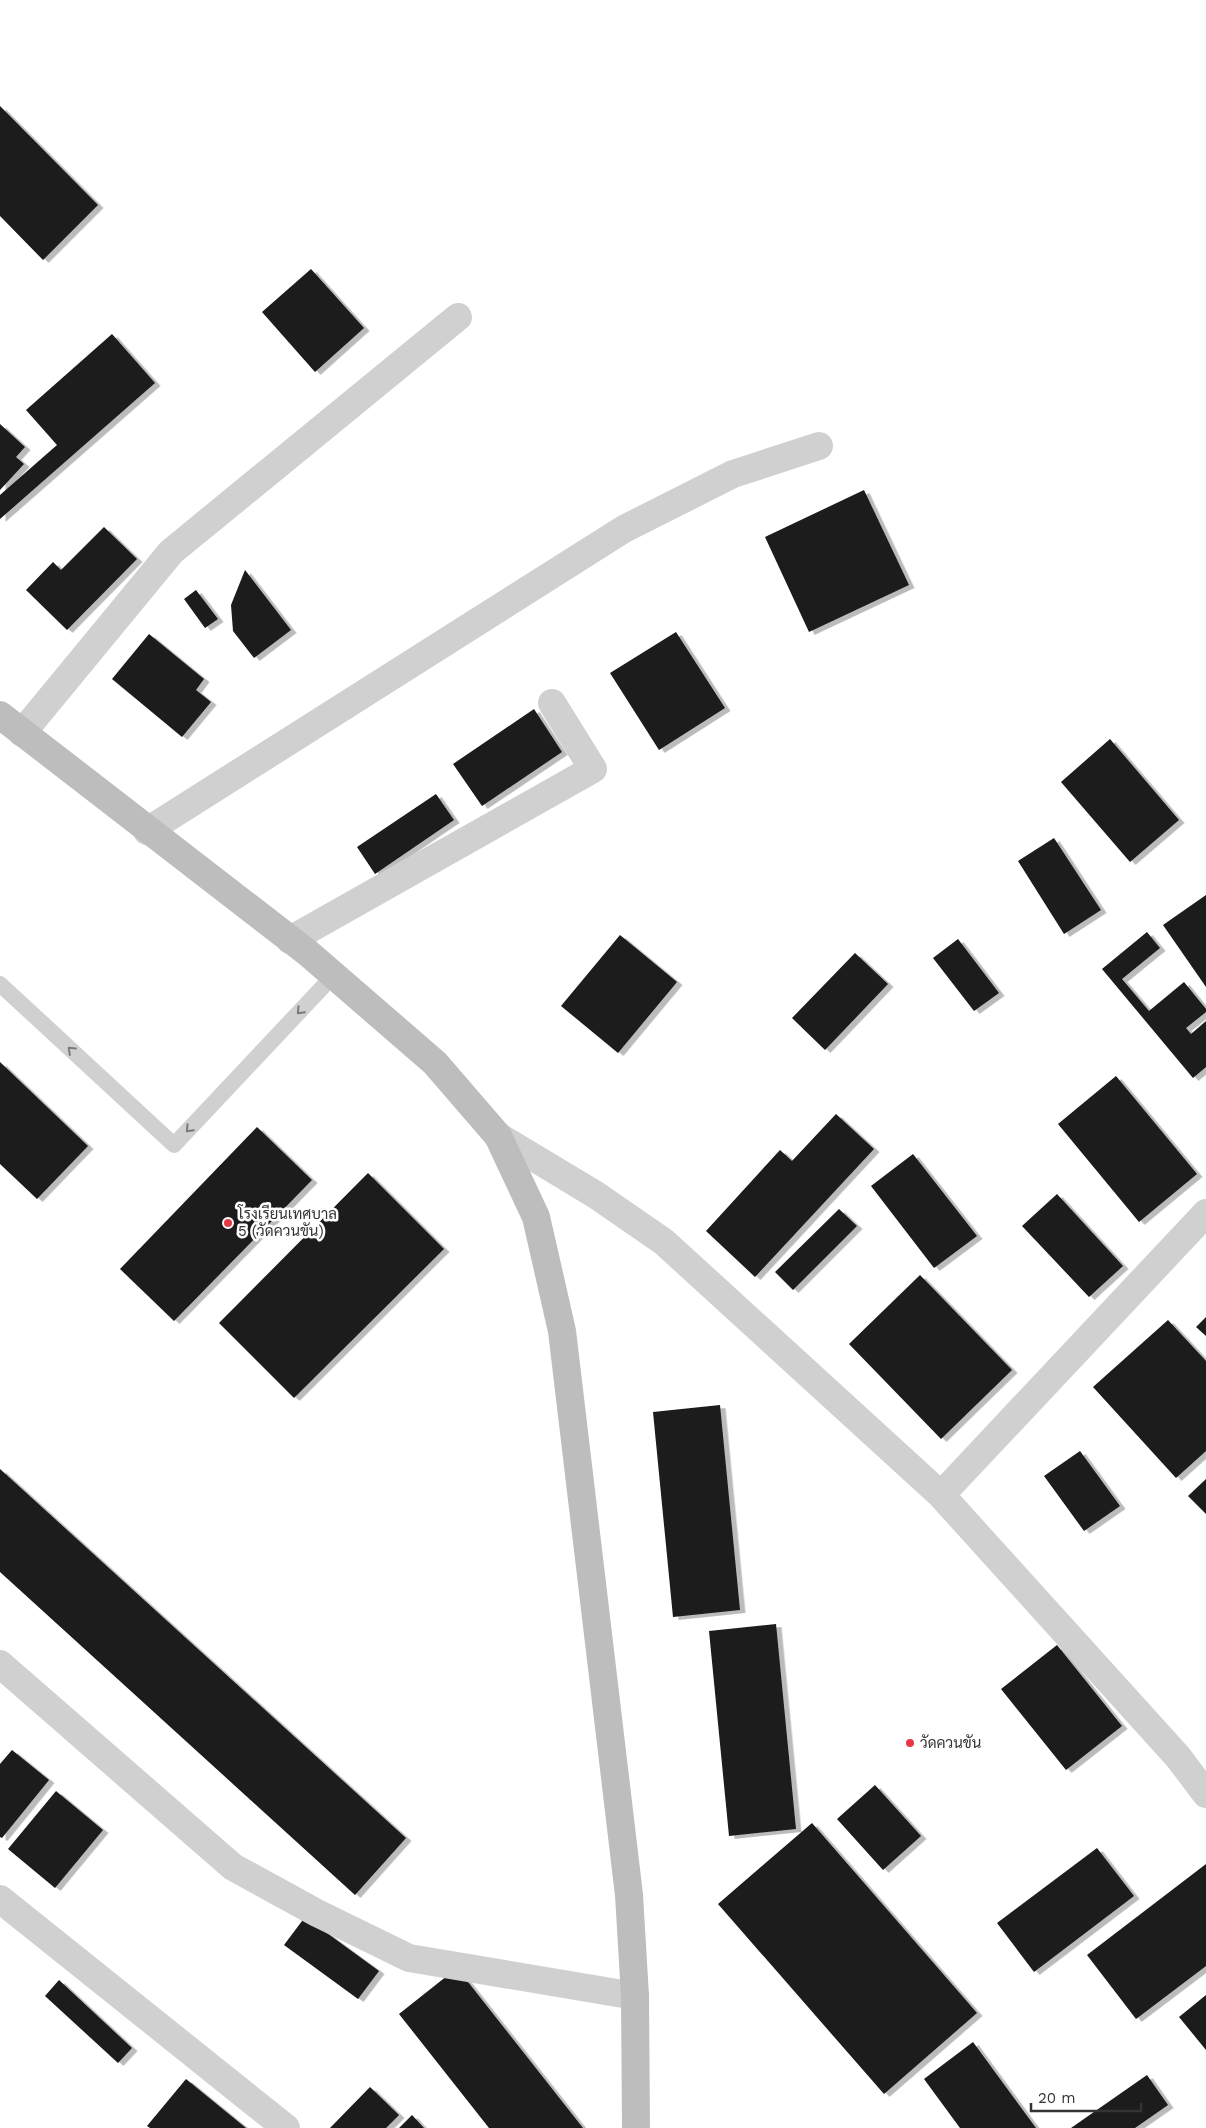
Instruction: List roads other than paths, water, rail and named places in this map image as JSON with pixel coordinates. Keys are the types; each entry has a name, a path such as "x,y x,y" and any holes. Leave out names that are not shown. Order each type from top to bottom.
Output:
{"main road":[{"path":"0,715 147,831 290,940 435,1063 498,1136 536,1217 562,1331 629,1895 635,1996 636,2128"}],"street":[{"path":"22,733 171,552 458,317"},
{"path":"147,831 624,529 733,474 819,446"},
{"path":"290,940 593,769 552,704"},
{"path":"498,1136 596,1195 664,1242 941,1495 1178,1757 1206,1794"},
{"path":"941,1495 1206,1213"},
{"path":"0,1664 233,1867 317,1913 409,1958 635,1996"},
{"path":"0,1899 286,2128"}],"lane":[{"path":"0,984 174,1145 334,976"}],"place":[{"name":"โรงเรียนเทศบาล 5 (วัดควนขัน)","path":"228,1223"},
{"name":"วัดควนขัน","path":"910,1743"}]}
